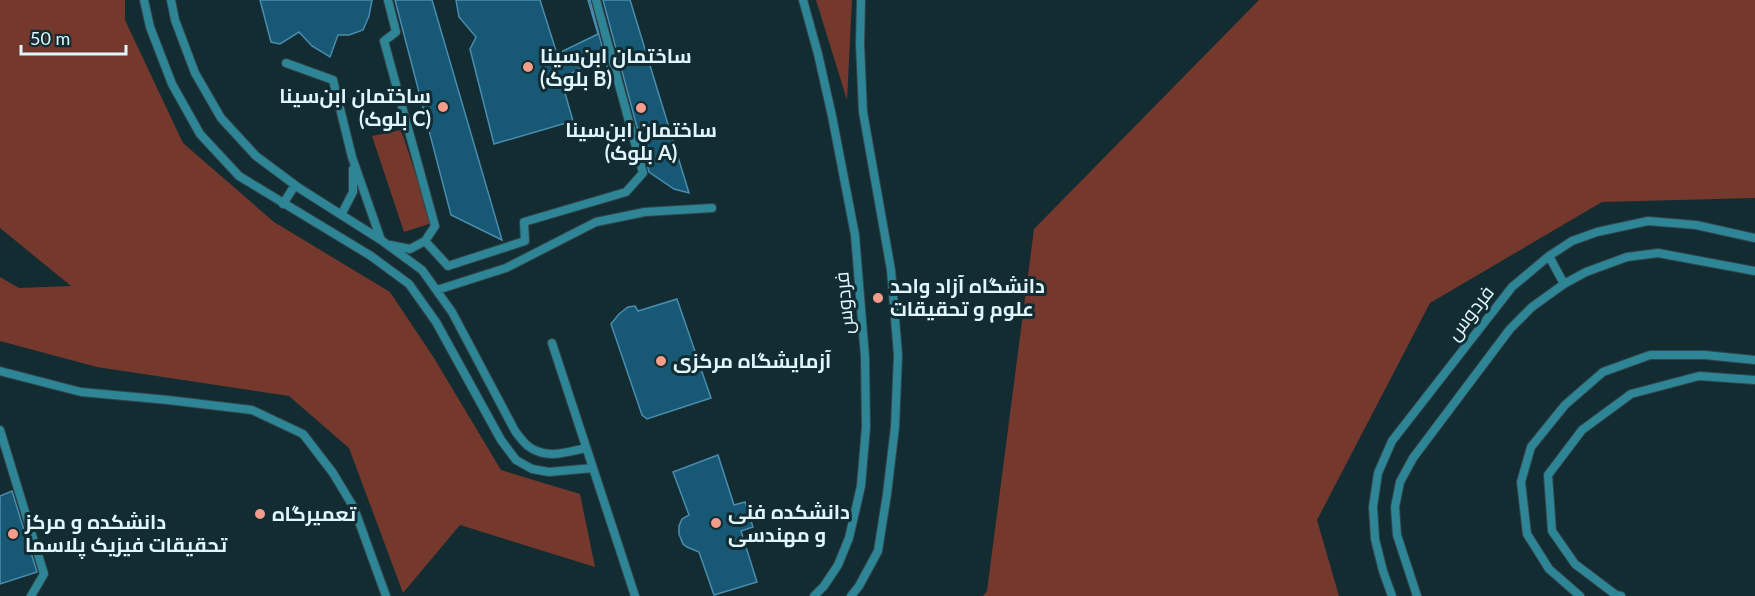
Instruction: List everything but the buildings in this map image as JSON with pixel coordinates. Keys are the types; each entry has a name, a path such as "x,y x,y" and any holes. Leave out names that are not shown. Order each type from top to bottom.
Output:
{"lane":[{"path":"144,0 150,27 172,84 200,134 239,176 371,256 409,284 436,322 501,440 516,460 532,469 549,472 593,468"},
{"path":"171,0 175,20 195,72 221,118 256,156 295,185 384,242 422,270 452,312 515,431 528,446 552,455 586,448"},
{"path":"384,242 410,249 425,241 435,226 384,41 396,32 388,0"},
{"path":"537,252 525,241 524,222 626,192 643,173 596,0"},
{"name":"فردوس","path":"803,0 832,116 855,235 865,357 866,427 861,486 849,538 838,565 814,596"},
{"path":"851,596 860,586 878,551 888,494 895,427 898,356 891,270 862,112 861,0"},
{"path":"286,63 333,80 352,157 384,242"},
{"path":"341,215 353,192 352,157"},
{"path":"283,204 295,185"},
{"path":"436,290 506,268 596,222 645,212 712,208"},
{"name":"فردوس","path":"1392,596 1375,539 1373,507 1378,472 1392,441 1512,287 1549,256 1572,241 1597,232 1648,221 1696,225 1755,238"},
{"path":"425,241 447,266 525,241"},
{"path":"1417,596 1397,535 1395,507 1400,482 1413,458 1510,329 1532,307 1564,284 1586,272 1627,257 1658,253 1755,271"},
{"path":"1549,256 1564,284"},
{"path":"552,343 635,596"},
{"path":"1580,596 1549,569 1527,534 1521,482 1531,447 1565,405 1603,372 1650,355 1705,355 1755,360"},
{"path":"0,370 81,392 168,399 252,410 303,434 333,473 354,507 386,596"},
{"path":"1621,596 1616,595 1575,564 1552,531 1548,475 1581,430 1631,394 1699,376 1755,380"},
{"path":"0,430 44,574 31,596"}],"shaded area":[{"path":"0,0 125,0 125,20 183,143 274,222 390,292 434,358 501,470 580,494 595,567 460,525 403,593 349,448 289,396 97,367 0,341 0,277 19,288 71,286 0,228"},
{"path":"816,0 852,0 847,100"},
{"path":"1259,0 1755,0 1755,198 1602,202 1430,303 1317,520 1339,596 983,596 987,591 1034,229"},
{"path":"401,130 432,223 404,232 372,136"}],"place":[{"name":"ساختمان ابن‌سینا (بلوک B)","path":"528,67"},
{"name":"ساختمان ابن‌سینا (بلوک C)","path":"443,107"},
{"name":"ساختمان ابن‌سینا (بلوک A)","path":"641,108"},
{"name":"دانشگاه آزاد واحد علوم و تحقیقات","path":"878,298"},
{"name":"آزمایشگاه مرکزی","path":"661,361"},
{"name":"تعمیرگاه","path":"260,514"},
{"name":"دانشکده فنی و مهندسی","path":"716,523"},
{"name":"دانشکده و مرکز تحقیقات فیزیک پلاسما","path":"13,534"}]}
